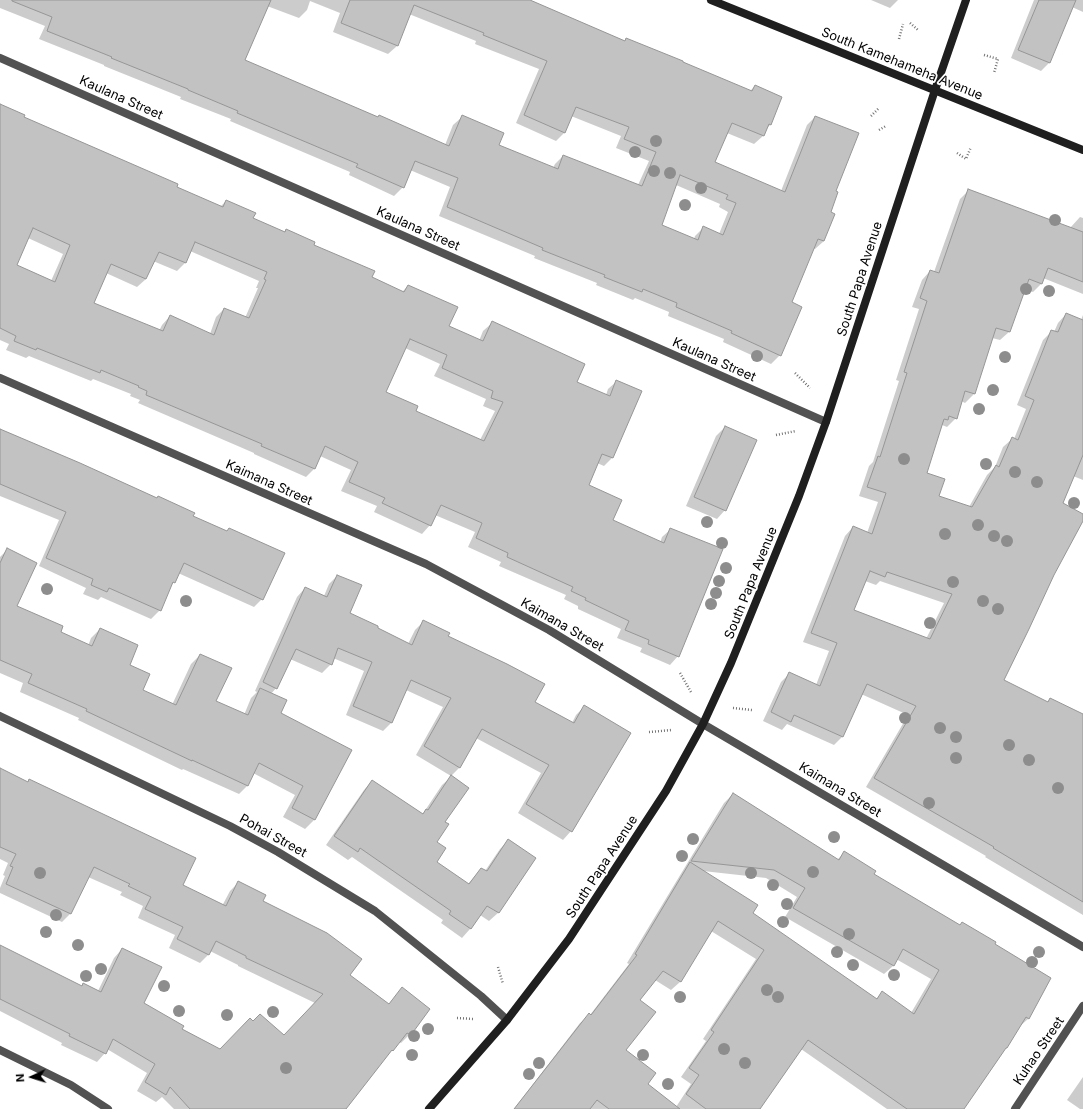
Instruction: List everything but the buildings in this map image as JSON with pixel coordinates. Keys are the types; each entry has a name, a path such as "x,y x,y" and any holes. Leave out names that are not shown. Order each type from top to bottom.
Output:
{"street":[{"name":"South Kamehameha Avenue","path":"711,0 1083,150"},
{"name":"South Papa Avenue","path":"429,1109 507,1020 569,939 666,791 703,724 749,621 799,496 826,422 966,0"},
{"name":"Kaulana Street","path":"0,58 826,422"},
{"name":"Kaimana Street","path":"0,378 426,564 549,630 703,724 1083,947"},
{"name":"Pohai Street","path":"0,716 223,823 278,852 375,911 475,991 507,1020"},
{"name":"Kuhao Street","path":"1015,1109 1083,1006"},
{"path":"0,1050 71,1085 108,1109"}],"path":[{"path":"910,23 918,30"},
{"path":"899,39 903,24"},
{"path":"984,55 998,59 994,73"},
{"path":"871,116 879,108"},
{"path":"879,130 886,126"},
{"path":"957,153 966,160 972,147"},
{"path":"795,374 810,388"},
{"path":"776,435 796,431"},
{"path":"680,673 691,692"},
{"path":"733,708 752,710"},
{"path":"649,732 672,730"},
{"path":"498,967 504,984"},
{"path":"457,1018 474,1018"}]}
